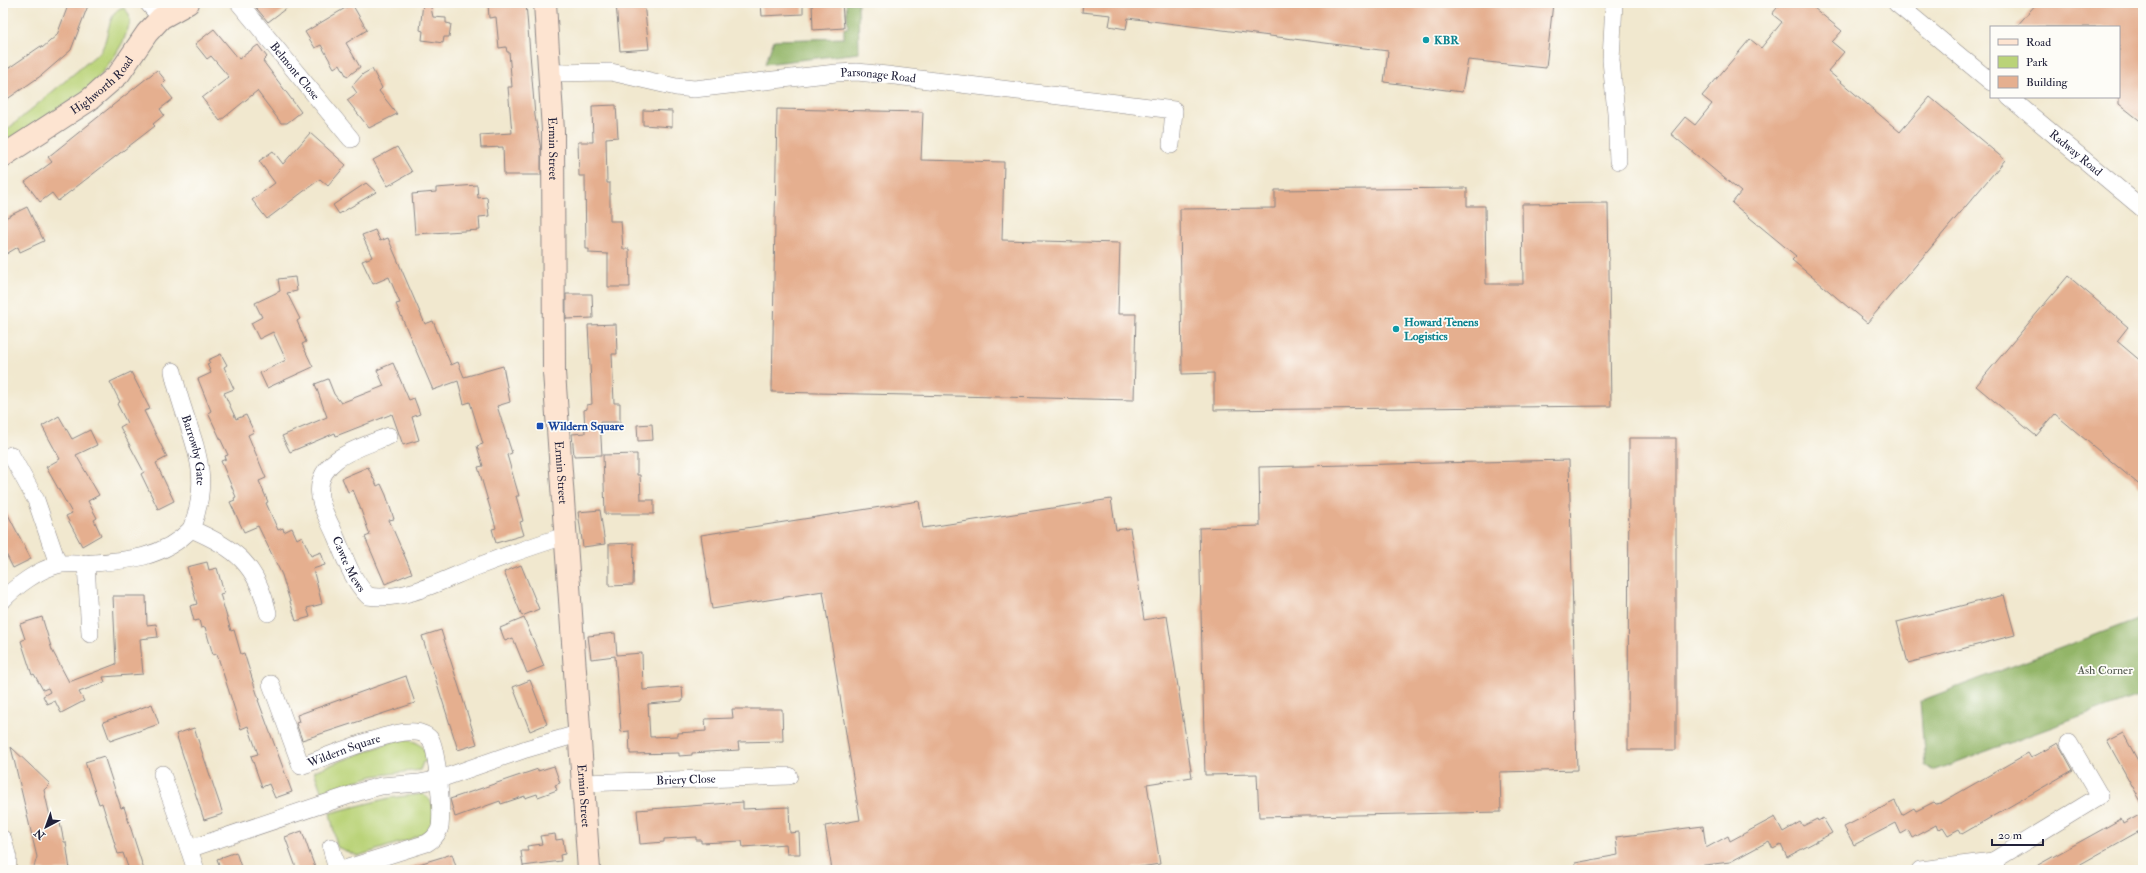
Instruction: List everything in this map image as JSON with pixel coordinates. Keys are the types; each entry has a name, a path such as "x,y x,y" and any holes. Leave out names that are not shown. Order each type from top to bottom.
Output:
{"main road":[{"name":"Highworth Road","path":"3,156 66,116 106,86 119,74 147,33 155,10 188,3"},
{"name":"Ermin Street","path":"545,3 553,131 554,372 565,536 581,733 582,783 589,870"}],"street":[{"name":"Belmont Close","path":"239,3 351,139"},
{"path":"1614,3 1611,60 1616,113 1618,161"},
{"path":"1896,3 1990,81"},
{"name":"Parsonage Road","path":"550,73 611,72 676,87 694,89 836,73 857,72 887,75 1174,110 1171,145"},
{"name":"Radway Road","path":"2010,98 2143,209"},
{"name":"Barrowby Gate","path":"174,372 181,405 198,451 201,466 198,505 191,528"},
{"name":"Cawte Mews","path":"390,436 341,457 331,463 324,472 319,486 322,503 356,583 368,596 388,598 421,589 532,545 565,536"},
{"path":"11,455 36,500 58,564"},
{"path":"3,600 34,576 58,564 86,563 146,557 160,552 182,538 191,528 226,546 249,568 258,579 264,594 268,613"},
{"path":"86,563 90,634"},
{"name":"Wildern Square","path":"271,684 301,766 401,732 415,732 424,734 430,739 440,779 438,793 441,822 434,839 426,843 341,870"},
{"path":"189,849 362,791 381,786 419,783 440,779 526,749 581,733"},
{"path":"1920,870 1995,866 2100,796 2069,743"},
{"path":"162,774 196,870"},
{"name":"Briery Close","path":"582,783 789,776"},
{"path":"3,839 8,858 6,870"},
{"path":"331,848 337,870"}],"green space":[{"path":"846,3 858,3 859,53 765,64 774,40 844,38 844,28 848,28"},
{"path":"120,8 124,8 129,14 130,23 123,42 114,57 90,88 3,145 3,133 101,51 104,46 110,22"},
{"name":"Ash Corner","path":"2143,617 2143,694 1932,771 1925,766 1920,701"},
{"path":"397,740 418,743 421,746 428,761 423,762 420,770 373,776 321,791 314,771"},
{"path":"423,794 428,798 433,806 431,830 408,840 358,856 337,847 330,813 389,798"}],"building":[{"path":"69,3 89,3 71,50 42,75 3,102 3,72 41,46 42,48 57,35"},
{"path":"252,3 293,3 268,22"},
{"path":"423,3 430,3 433,17 446,18 446,23 451,24 449,37 444,37 443,43 422,40 423,31 420,30"},
{"path":"488,3 526,3 535,116 541,150 541,175 504,175 503,147 481,148 480,135 512,133 508,87 512,87 509,52 507,52 506,47 499,48 496,17 489,18"},
{"path":"616,3 644,3 649,49 620,51"},
{"path":"761,3 803,3 803,14 762,16"},
{"path":"812,3 842,3 844,28 813,30"},
{"name":"KBR","path":"1083,3 1553,3 1546,68 1468,60 1462,92 1384,82 1388,51 1128,18 1126,29 1109,26 1111,15 1082,12"},
{"path":"1781,3 1808,3 1842,31 1832,42 1844,52 1828,71 1900,132 1930,97 2005,160 1867,323 1792,260 1796,256 1732,203 1741,192 1671,134 1685,117 1695,125 1712,104 1702,96 1750,39 1761,48 1782,22 1772,14"},
{"path":"2037,3 2143,3 2143,123 2119,104 2120,26 2017,26"},
{"path":"352,4 367,30 346,43 360,67 347,77 340,64 334,68 321,45 315,48 305,32"},
{"path":"214,29 239,59 258,45 267,57 263,61 301,112 287,123 281,123 257,91 220,121 202,98 229,77 211,56 207,59 195,44"},
{"path":"372,69 382,88 379,91 397,114 369,128 347,100 357,93 352,86 363,74"},
{"path":"157,70 166,81 162,85 173,99 160,109 164,115 153,124 155,126 58,201 52,193 40,202 25,182 52,162 48,157"},
{"path":"616,105 618,137 606,138 607,183 610,183 610,221 621,221 623,249 629,249 630,287 608,287 608,254 589,253 589,249 586,249 585,176 579,176 578,142 593,142 592,106"},
{"path":"777,109 923,112 921,160 1004,162 1002,240 1120,243 1118,314 1136,314 1134,400 772,392"},
{"path":"643,110 672,111 672,127 643,125"},
{"path":"310,133 346,165 328,186 320,179 267,219 252,200 275,183 259,161 273,151 283,164"},
{"path":"397,147 412,172 388,186 373,160"},
{"path":"366,183 376,192 339,214 333,205"},
{"path":"477,185 478,198 487,197 489,216 479,217 480,230 415,234 412,194 436,192 436,188"},
{"name":"Howard Tenens Logistics","path":"1467,188 1467,206 1485,206 1486,284 1523,284 1522,204 1608,203 1611,406 1214,410 1214,373 1182,374 1180,209 1275,208 1275,190"},
{"path":"27,207 44,241 20,252 18,247 3,256 3,219"},
{"path":"375,230 380,241 388,238 425,324 433,321 451,365 458,362 464,377 503,366 510,402 497,406 512,453 507,455 519,496 516,496 523,521 520,522 524,535 496,543 492,529 496,528 478,467 483,466 477,446 483,444 470,402 464,404 458,381 433,390 396,304 400,303 389,277 373,284 362,261 372,257 362,235"},
{"path":"2068,276 2128,327 2117,341 2143,363 2143,488 2055,414 2036,436 1976,386"},
{"path":"295,277 297,291 287,293 300,319 297,321 306,342 302,344 313,367 267,388 260,373 286,360 273,332 259,339 251,323 262,317 255,303 280,291 278,279"},
{"path":"566,294 592,294 593,318 566,319"},
{"path":"616,324 617,354 612,354 614,403 620,403 620,422 600,422 602,455 574,456 572,434 585,433 584,410 587,409 587,405 592,404 588,325"},
{"path":"221,354 227,365 224,367 234,389 224,393 236,419 246,415 254,432 248,435 266,478 259,481 268,502 266,503 278,530 283,528 284,532 292,528 297,539 302,536 311,556 321,552 325,565 313,569 322,604 307,608 310,617 296,621 282,575 258,526 244,532 230,502 235,500 234,498 236,497 221,461 226,459 225,456 228,455 208,413 211,411 198,379 211,373 207,364 210,363 208,360"},
{"path":"393,363 409,400 414,398 420,414 412,417 419,440 403,445 392,414 336,436 335,433 290,452 282,436 327,417 315,384 328,379 334,394 341,403 384,386 377,370"},
{"path":"131,372 150,409 144,411 167,457 156,463 174,501 158,509 141,474 144,472 120,427 127,423 117,404 120,402 110,382"},
{"path":"59,416 72,439 90,430 97,445 76,455 99,495 88,501 97,518 94,520 101,535 82,546 66,516 72,513 46,467 60,459 42,426"},
{"path":"652,424 653,440 638,441 637,425"},
{"path":"1629,438 1676,438 1676,750 1628,750"},
{"path":"637,454 637,475 640,475 641,500 654,500 654,514 605,514 603,455"},
{"path":"1569,460 1577,770 1500,772 1501,812 1259,817 1257,774 1205,775 1199,528 1260,526 1259,467"},
{"path":"368,467 377,486 381,484 386,495 394,519 389,520 412,573 385,584 365,537 370,535 358,502 353,490 348,492 342,478"},
{"path":"1111,499 1116,530 1130,528 1144,620 1167,616 1192,777 1147,784 1160,864 1121,870 832,870 825,826 860,820 823,591 712,609 701,535 919,501 923,528"},
{"path":"3,505 31,559 13,568 3,548"},
{"path":"600,510 605,544 583,547 578,512"},
{"path":"634,543 633,585 609,586 609,544"},
{"path":"207,562 209,570 217,568 224,593 220,594 231,631 234,630 241,654 244,653 258,700 292,792 275,798 269,784 262,787 251,756 258,754 248,726 241,729 217,654 213,655 205,627 201,628 199,620 194,621 190,606 197,604 187,567"},
{"path":"521,565 539,609 522,616 504,572"},
{"path":"2004,595 2015,635 1908,663 1897,622"},
{"path":"113,596 146,596 147,625 156,624 158,637 140,639 143,674 103,677 105,682 79,692 84,701 61,713 55,701 47,704 43,696 50,692 48,688 43,690 34,674 32,675 21,641 25,639 20,624 42,617 52,650 69,682 116,664"},
{"path":"524,618 544,666 527,673 513,638 505,641 500,628"},
{"path":"441,630 477,744 458,750 422,636"},
{"path":"615,633 617,655 642,653 643,690 682,687 683,701 648,704 650,737 678,736 678,733 706,731 705,719 733,718 732,709 782,709 783,741 738,742 739,750 692,753 692,755 679,756 679,753 630,754 629,731 621,732 615,656 591,659 588,636"},
{"path":"406,676 415,703 302,740 296,723 299,722 297,715"},
{"path":"530,680 547,724 530,731 513,687"},
{"path":"152,704 159,724 110,741 103,722"},
{"path":"194,728 223,814 204,820 176,734"},
{"path":"2123,733 2143,770 2143,805 2107,741"},
{"path":"2058,743 2073,770 1962,834 1959,829 1948,835 1943,827 1938,830 1936,825 1912,838 1908,830 1901,834 1896,823 1854,845 1844,827 1895,801 1902,815 1914,808 1916,811 1934,802 1936,804 1941,803 2028,753 2031,758"},
{"path":"11,747 50,784 44,790 52,825 60,823 64,842 66,842 70,870 33,870 37,857"},
{"path":"104,756 121,808 124,807 144,870 129,870 123,853 118,854 102,803 99,804 85,762"},
{"path":"554,766 560,783 555,785 557,790 538,797 537,794 525,798 525,796 501,804 500,801 455,817 450,799 538,769 538,771"},
{"path":"743,802 743,809 789,807 790,833 799,832 800,854 787,854 786,844 743,847 742,841 701,843 701,840 696,840 696,837 664,839 664,842 640,844 637,810"},
{"path":"2143,813 2143,829 2070,870 2029,870 2121,819 2123,824"},
{"path":"1775,817 1783,832 1800,822 1803,826 1817,819 1818,821 1823,818 1832,833 1787,857 1781,845 1773,849 1769,841 1730,862 1664,870 1575,870 1575,863 1618,855 1616,837 1703,826 1706,848 1728,836 1730,841"},
{"path":"302,831 316,870 297,870 285,837"},
{"path":"555,834 556,840 563,839 565,854 560,855 561,861 523,866 521,851 528,851 527,846 542,844 540,836"},
{"path":"236,852 242,870 221,870 217,859"},
{"path":"452,854 457,870 410,870 409,867"}],"place":[{"name":"KBR","path":"1426,40"},
{"name":"Howard Tenens Logistics","path":"1396,329"},
{"name":"Wildern Square","path":"540,426"}]}
